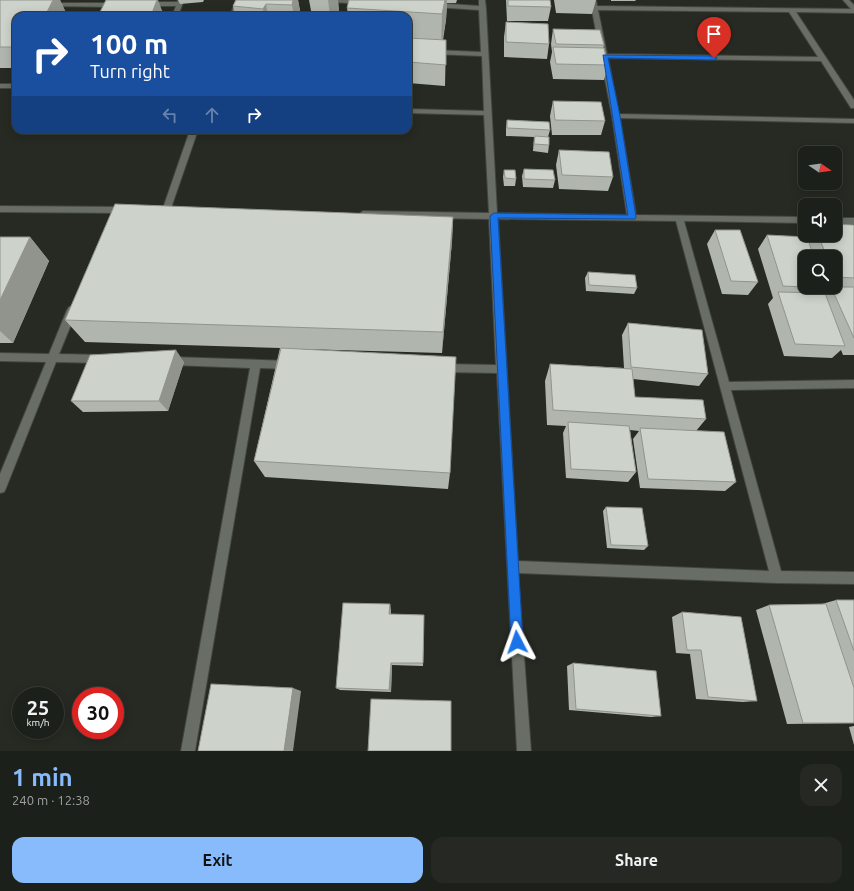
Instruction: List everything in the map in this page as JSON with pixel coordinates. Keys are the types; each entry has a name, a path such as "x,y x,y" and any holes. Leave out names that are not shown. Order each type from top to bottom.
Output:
{"street":[{"path":"234,12 239,0"},
{"path":"332,0 372,2"},
{"path":"594,0 616,116 632,217"},
{"path":"846,0 854,10"},
{"path":"141,4 180,2 176,12"},
{"path":"427,5 483,4 512,567 524,751"},
{"path":"41,5 126,5"},
{"path":"596,8 854,10"},
{"path":"791,10 854,106"},
{"path":"412,51 485,54"},
{"path":"605,56 824,60"},
{"path":"0,86 12,86"},
{"path":"412,111 488,113"},
{"path":"616,116 854,120"},
{"path":"166,211 193,134"},
{"path":"0,209 111,214 136,210"},
{"path":"354,214 798,220"},
{"path":"679,218 777,577"},
{"path":"842,221 854,221"},
{"path":"0,488 77,298"},
{"path":"0,357 115,359"},
{"path":"161,361 303,365"},
{"path":"188,751 256,364"},
{"path":"431,368 502,369"},
{"path":"724,386 854,384"},
{"path":"512,567 777,577 854,578"}],"building":[{"path":"0,0 53,0 47,12 12,12 12,47 0,47"},
{"path":"106,0 157,0 152,12 100,12"},
{"path":"236,0 293,0 292,5 266,4 263,9 233,6"},
{"path":"349,0 445,0 442,14 347,8"},
{"path":"508,0 550,0 551,7 508,6"},
{"path":"506,22 548,24 549,44 506,42"},
{"path":"553,29 600,30 604,45 556,44"},
{"path":"412,38 446,40 446,65 412,62"},
{"path":"553,47 604,48 608,65 556,64"},
{"path":"553,101 601,102 605,121 555,120"},
{"path":"507,120 549,122 550,130 507,128"},
{"path":"535,136 549,137 549,145 534,144"},
{"path":"559,150 609,152 613,177 562,175"},
{"path":"524,169 553,170 555,180 524,179"},
{"path":"504,170 515,170 516,179 505,178"},
{"path":"115,204 453,217 443,332 65,320"},
{"path":"842,224 854,225 854,278 842,277 842,250 824,250 821,242 842,242"},
{"path":"715,230 740,230 758,282 731,281"},
{"path":"767,235 798,237 798,242 809,242 812,250 798,250 798,287 783,286"},
{"path":"0,237 30,237 0,300"},
{"path":"588,272 635,275 637,288 589,285"},
{"path":"842,287 854,287 854,338 834,294 842,294"},
{"path":"778,292 825,294 845,346 795,344"},
{"path":"628,323 702,330 708,374 631,367"},
{"path":"281,348 456,357 450,473 254,461"},
{"path":"176,350 159,401 71,401 90,355"},
{"path":"550,364 632,369 635,397 703,400 706,419 553,410"},
{"path":"568,422 629,426 636,472 571,469"},
{"path":"640,428 724,432 736,482 648,479"},
{"path":"606,507 642,508 648,546 611,545"},
{"path":"836,600 854,600 854,651"},
{"path":"343,603 390,604 389,614 424,615 423,663 391,663 389,690 336,688"},
{"path":"826,604 854,688 854,723 803,723 769,605"},
{"path":"682,612 741,617 757,701 708,697 701,650 687,650"},
{"path":"573,663 656,671 661,716 576,709"},
{"path":"211,684 293,688 284,751 198,751"},
{"path":"371,699 451,701 451,751 368,751"}],"route":[{"path":"517,642 494,216 632,217 605,56 714,58"}]}
